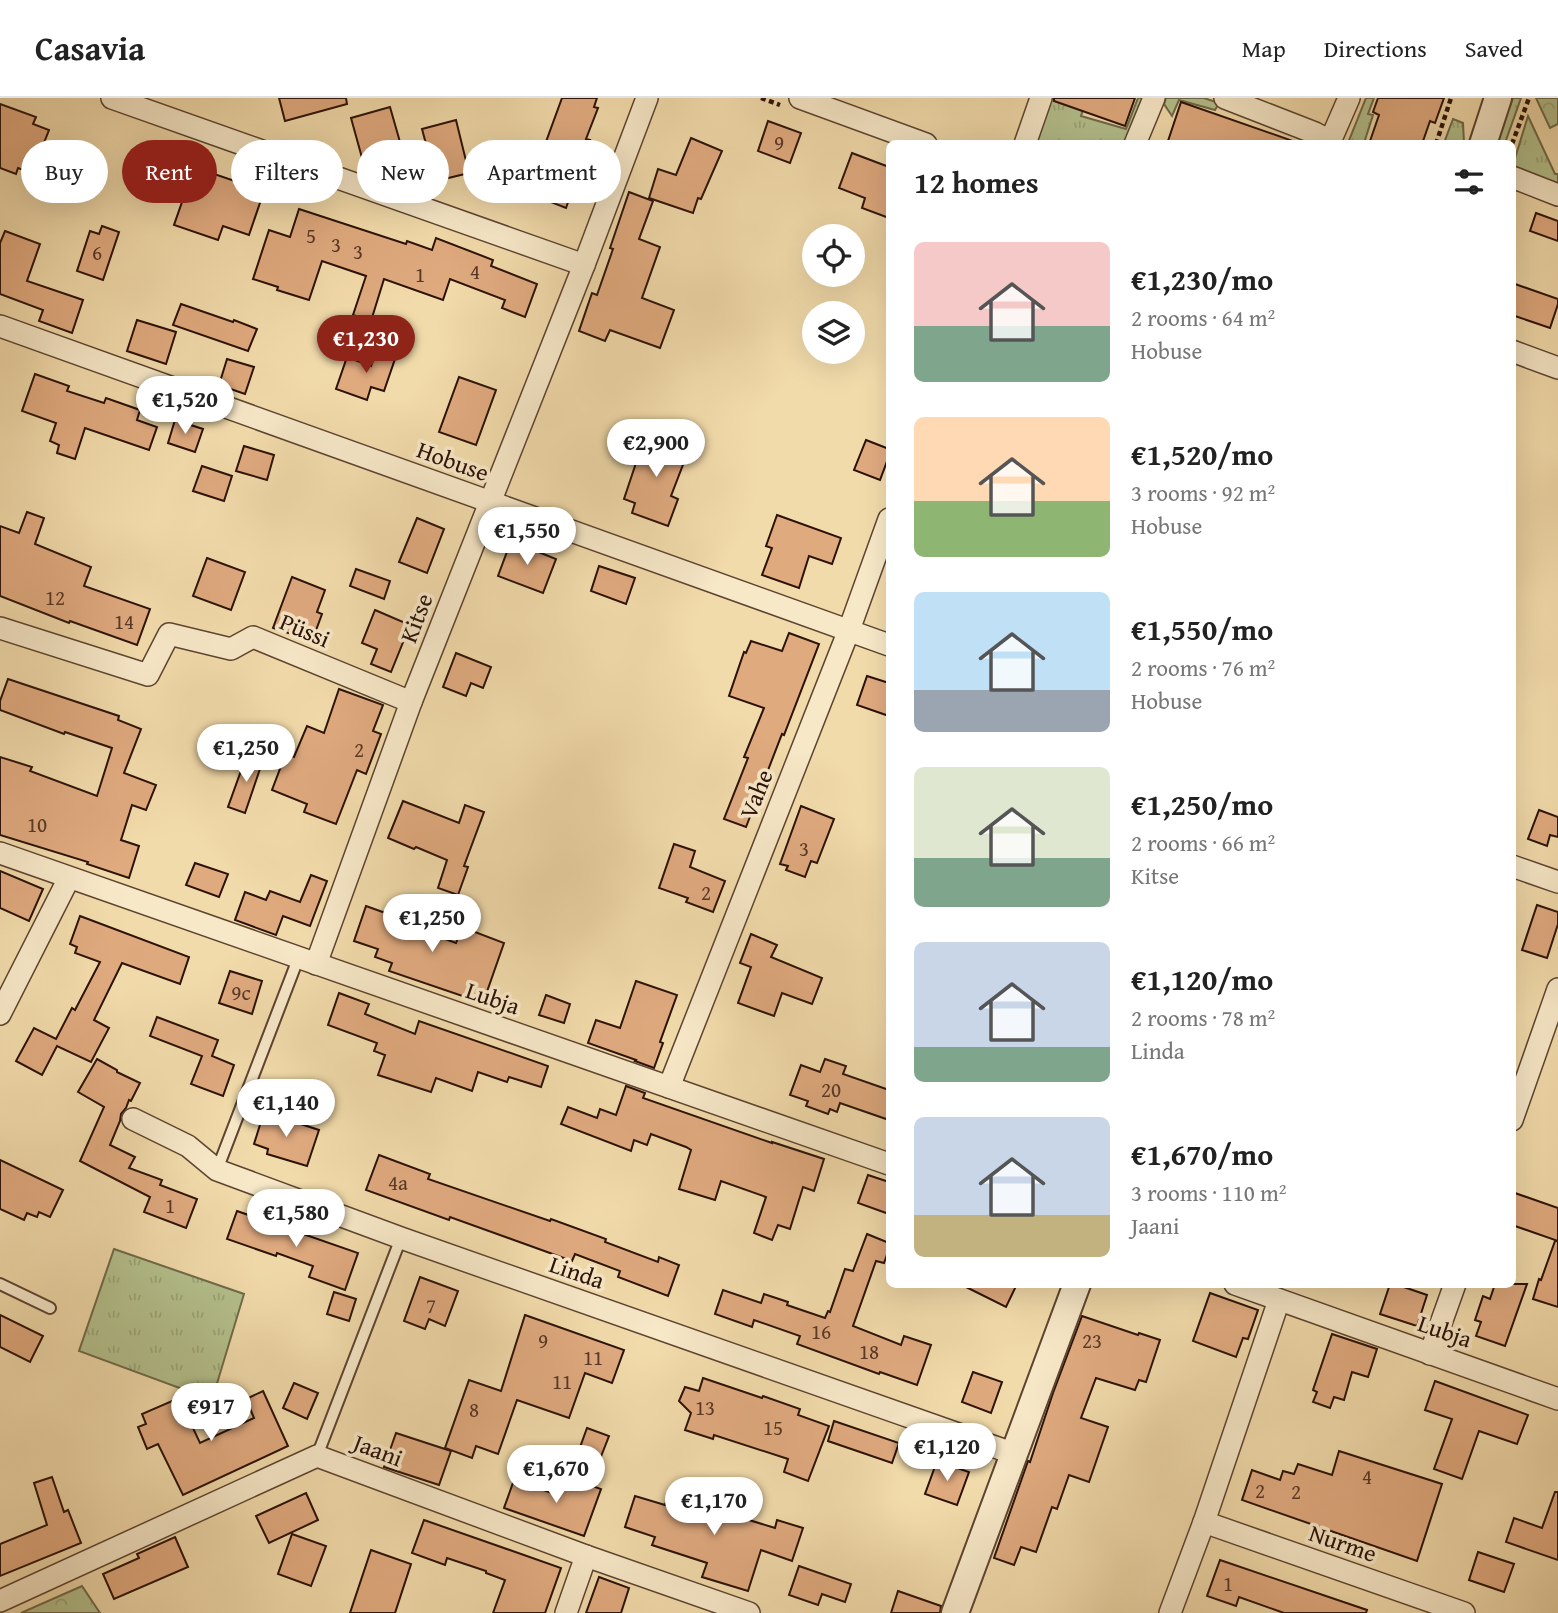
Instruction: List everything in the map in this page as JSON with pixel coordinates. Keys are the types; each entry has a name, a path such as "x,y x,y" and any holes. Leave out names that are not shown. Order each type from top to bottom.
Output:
{"street":[{"path":"112,98 584,265"},
{"name":"Kitse","path":"307,961 584,265 647,98"},
{"path":"800,98 915,140"},
{"path":"1026,140 1041,98"},
{"path":"1137,140 1154,98"},
{"path":"1225,98 1315,132 1326,140"},
{"path":"1330,140 1349,98"},
{"path":"1484,140 1498,98"},
{"path":"1516,179 1558,195"},
{"name":"Hobuse","path":"0,326 886,644"},
{"path":"1516,352 1558,368"},
{"name":"Vahe","path":"669,1087 849,630 886,527"},
{"name":"Püssi","path":"0,628 148,675 169,634 231,649 253,637 411,702"},
{"name":"Lubja","path":"0,853 886,1163"},
{"path":"1516,867 1558,882"},
{"path":"0,1014 69,878"},
{"path":"1516,1109 1558,989"},
{"name":"Linda","path":"132,1119 188,1146 217,1170 401,1238 1015,1454"},
{"path":"955,1613 1076,1288"},
{"name":"Lubja","path":"1246,1288 1558,1399"},
{"path":"1430,1354 1454,1288"},
{"path":"1170,1613 1204,1522 1279,1300"},
{"name":"Jaani","path":"0,1601 317,1455 586,1556 749,1613"},
{"name":"Nurme","path":"1204,1522 1464,1613"},
{"path":"566,1613 586,1556"}],"lane":[{"path":"217,1170 307,961"},
{"path":"317,1455 401,1238"},
{"path":"0,1284 50,1308"}],"path":[{"path":"1437,140 1451,98"},
{"path":"1513,140 1529,98"}],"green space":[{"path":"1050,98 1087,98 1081,116 1126,129 1138,98 1145,98 1128,140 1035,140"},
{"path":"1166,98 1204,98 1219,103 1215,110 1179,100 1172,116 1164,104"},
{"path":"1366,98 1374,98 1368,114 1373,115 1365,140 1349,140"},
{"path":"1513,98 1521,98 1506,140 1497,140"},
{"path":"1536,98 1558,98 1558,124 1550,128"},
{"path":"1528,116 1555,174 1558,174 1558,186 1516,170 1516,155"},
{"path":"1453,119 1463,123 1464,140 1445,140"},
{"path":"114,1249 244,1294 212,1400 79,1351"},
{"path":"82,1586 100,1613 21,1613"}],"building":[{"path":"279,98 346,98 347,104 285,121"},
{"path":"562,98 597,98 594,107 598,108 586,139 590,140 547,140"},
{"path":"1054,98 1135,98 1125,126 1054,101"},
{"path":"1378,98 1444,98 1435,123 1430,121 1423,140 1370,140 1379,115 1373,112"},
{"path":"1181,102 1290,140 1168,140"},
{"path":"0,104 36,117 33,124 49,130 45,140 21,140 21,169 18,168 16,174 0,168"},
{"path":"390,107 399,140 357,140 351,118"},
{"path":"456,120 463,149 463,174 449,178 449,140 425,140 422,129"},
{"path":"768,121 801,133 790,163 758,151"},
{"path":"691,138 722,151 693,213 649,198 658,169 676,175"},
{"path":"852,153 886,166 886,217 862,208 865,198 839,188"},
{"path":"217,175 231,180 231,203 260,203 249,235 223,226 218,240 174,225 182,203 217,203"},
{"path":"629,192 653,201 639,239 660,247 642,298 674,310 660,348 610,330 605,341 579,331 592,293 597,295"},
{"path":"553,203 568,203 566,208"},
{"path":"299,209 432,250 436,238 493,260 491,266 537,284 525,317 502,308 505,300 450,279 443,300 384,279 371,321 353,315 366,276 322,261 309,300 253,279 269,230 290,237"},
{"path":"1536,213 1558,221 1558,241 1530,231"},
{"path":"102,226 119,232 103,280 77,271 90,231 99,234"},
{"path":"5,231 40,244 27,281 83,300 72,333 39,321 43,310 0,294 0,243"},
{"path":"1516,284 1558,299 1550,328 1516,316"},
{"path":"181,304 257,329 248,351 173,325"},
{"path":"137,320 176,332 166,364 127,351"},
{"path":"377,349 396,356 384,391 371,387 367,400 336,389 347,357 371,366"},
{"path":"227,359 254,367 245,394 219,385"},
{"path":"35,374 69,386 67,391 104,403 106,398 140,410 137,420 157,427 149,450 85,428 75,459 57,453 59,445 50,441 56,423 22,411"},
{"path":"459,377 496,390 476,445 439,432"},
{"path":"175,420 203,429 195,452 168,443"},
{"path":"646,433 689,449 671,496 678,499 668,526 632,513 635,503 624,499"},
{"path":"866,440 886,448 886,464 880,480 854,470"},
{"path":"244,446 274,455 267,480 236,471"},
{"path":"202,466 232,476 224,501 193,491"},
{"path":"27,512 44,518 35,544 91,567 84,586 150,609 137,645 70,621 69,623 0,596 0,526 19,533"},
{"path":"777,515 841,538 832,564 809,556 799,588 762,575 772,548 766,546"},
{"path":"417,518 444,529 427,573 399,562"},
{"path":"511,541 556,559 543,593 498,576"},
{"path":"207,558 245,572 231,610 193,596"},
{"path":"599,566 635,578 626,604 591,591"},
{"path":"356,569 390,581 384,599 350,586"},
{"path":"292,577 325,590 317,612 322,614 312,641 273,628"},
{"path":"375,610 410,625 391,672 371,664 377,649 362,643"},
{"path":"789,633 819,644 746,827 724,819 748,758 744,757 764,708 729,696 744,652 746,653 751,641 782,651"},
{"path":"456,653 491,667 483,688 471,683 466,696 443,687"},
{"path":"867,676 886,682 886,715 857,705"},
{"path":"8,679 119,716 118,720 141,729 124,773 156,785 146,810 132,805 121,840 139,846 129,878 87,864 88,862 0,835 0,757 32,767 30,771 97,796 112,748 65,732 64,734 0,710 0,701"},
{"path":"339,689 383,705 373,731 381,734 366,774 357,770 336,824 304,812 307,804 272,790 286,753 294,757 307,726 324,733"},
{"path":"247,754 263,760 245,813 228,807"},
{"path":"403,801 459,823 465,805 484,812 464,866 468,867 458,895 438,888 447,860 388,838"},
{"path":"801,806 834,819 817,863 811,861 805,877 786,870 788,866 780,864"},
{"path":"1539,810 1558,817 1558,837 1550,835 1547,846 1528,839"},
{"path":"674,844 695,851 690,867 725,881 713,912 686,902 688,898 659,888"},
{"path":"195,863 228,874 219,897 186,885"},
{"path":"0,871 43,889 29,921 0,908"},
{"path":"311,875 327,881 310,926 283,916 276,935 235,920 245,892 266,900 270,891 300,902"},
{"path":"1537,905 1558,912 1558,924 1547,958 1522,950"},
{"path":"366,906 413,923 412,927 456,943 462,927 504,943 483,1003 389,971 392,963 375,957 378,949 354,941"},
{"path":"80,916 189,957 180,984 122,963 94,1020 109,1028 91,1062 57,1046 42,1075 16,1061 34,1028 56,1039 72,1008 75,1010 100,962 75,953 77,947 70,944"},
{"path":"751,934 777,945 771,957 822,978 812,1004 782,993 774,1016 738,1003 751,967 740,963"},
{"path":"230,971 262,981 252,1014 219,1003"},
{"path":"636,981 677,995 654,1068 588,1043 596,1020 620,1028"},
{"path":"339,993 369,1004 365,1014 415,1034 419,1021 548,1066 541,1087 509,1077 507,1082 478,1072 472,1091 436,1078 431,1092 378,1075 385,1055 374,1051 377,1043 328,1025"},
{"path":"546,995 570,1004 564,1023 539,1015"},
{"path":"157,1017 218,1040 212,1056 234,1065 223,1096 191,1084 202,1056 150,1036"},
{"path":"97,1059 140,1083 121,1114 110,1145 135,1157 129,1168 162,1180 160,1185 197,1199 186,1228 144,1212 150,1197 80,1161 104,1107 78,1092"},
{"path":"825,1059 846,1066 843,1074 886,1089 886,1119 840,1103 837,1112 830,1109 828,1114 806,1106 808,1101 790,1095 801,1065 820,1072"},
{"path":"626,1086 645,1093 643,1098 824,1159 814,1191 803,1187 790,1229 778,1225 772,1240 754,1233 766,1197 721,1181 715,1200 679,1189 691,1150 686,1147 651,1134 647,1145 634,1140 631,1151 561,1124 568,1107 597,1118 600,1109 616,1115"},
{"path":"264,1112 319,1130 307,1166 267,1154 268,1149 254,1144"},
{"path":"379,1155 430,1174 428,1179 550,1221 551,1219 658,1262 659,1257 679,1265 668,1296 618,1277 620,1271 575,1254 572,1261 366,1190"},
{"path":"0,1160 63,1190 50,1217 39,1212 37,1217 27,1213 24,1220 0,1209"},
{"path":"868,1175 886,1181 886,1213 858,1203"},
{"path":"1516,1193 1558,1208 1558,1241 1516,1226"},
{"path":"237,1211 358,1253 345,1290 309,1277 313,1266 227,1239"},
{"path":"867,1234 886,1242 884,1263 876,1261 853,1326 901,1345 904,1336 931,1345 917,1385 797,1344 800,1336 754,1320 752,1327 715,1314 723,1290 761,1303 764,1294 825,1318 828,1311 830,1312 845,1269 853,1271"},
{"path":"1555,1241 1558,1241 1558,1307 1533,1299"},
{"path":"420,1277 458,1291 445,1326 429,1319 425,1329 404,1321"},
{"path":"1516,1284 1527,1284 1505,1346 1476,1336 1481,1322 1475,1320 1483,1296 1490,1299 1494,1288 1516,1288"},
{"path":"968,1288 1015,1288 1006,1307"},
{"path":"1389,1288 1407,1288 1427,1295 1417,1326 1380,1314"},
{"path":"334,1292 356,1299 349,1321 327,1314"},
{"path":"1210,1293 1258,1310 1248,1339 1243,1338 1236,1357 1193,1341"},
{"path":"0,1315 43,1336 30,1362 0,1347"},
{"path":"525,1315 624,1350 612,1383 585,1373 569,1418 517,1400 498,1454 476,1446 472,1458 445,1448 469,1380 501,1391"},
{"path":"1082,1316 1160,1340 1146,1382 1139,1380 1135,1390 1096,1378 1081,1418 1108,1427 1089,1482 1069,1475 1057,1509 1052,1507 1036,1552 1021,1547 1014,1565 994,1558"},
{"path":"1332,1334 1377,1349 1368,1377 1352,1372 1344,1400 1334,1397 1330,1408 1313,1402 1317,1392 1313,1390"},
{"path":"973,1372 1002,1382 991,1413 962,1402"},
{"path":"703,1378 800,1409 798,1415 829,1426 808,1481 784,1472 788,1459 714,1435 713,1439 685,1430 691,1413 679,1401 685,1387 699,1391"},
{"path":"1435,1381 1528,1415 1517,1444 1479,1431 1462,1479 1434,1469 1452,1419 1425,1410"},
{"path":"294,1383 318,1393 307,1419 283,1408"},
{"path":"263,1391 288,1446 183,1495 158,1444 147,1449 138,1427 146,1424 142,1414 172,1401 177,1415 185,1411 200,1443 254,1418 246,1399"},
{"path":"834,1421 899,1443 892,1463 828,1441"},
{"path":"587,1428 609,1436 600,1459 579,1450"},
{"path":"396,1433 451,1451 439,1485 384,1467"},
{"path":"1339,1451 1442,1484 1417,1561 1242,1500 1252,1470 1280,1480 1283,1471 1294,1474 1298,1464 1332,1475"},
{"path":"937,1461 969,1472 957,1505 925,1494"},
{"path":"52,1477 64,1512 68,1510 81,1543 0,1576 0,1544 47,1525 34,1483"},
{"path":"514,1480 552,1493 555,1484 572,1490 575,1480 601,1489 584,1536 504,1508"},
{"path":"1555,1492 1558,1492 1558,1560 1506,1542 1514,1518 1542,1528"},
{"path":"306,1493 318,1520 269,1543 256,1516"},
{"path":"704,1495 736,1506 733,1515 775,1528 777,1520 803,1528 792,1561 761,1550 748,1591 702,1577 707,1563 652,1545 655,1537 625,1527 635,1496 699,1512"},
{"path":"424,1520 561,1568 545,1613 493,1613 505,1580 447,1558 445,1565 412,1553"},
{"path":"292,1534 326,1546 311,1586 278,1574"},
{"path":"175,1537 188,1567 114,1599 103,1574 139,1558 137,1554"},
{"path":"371,1550 411,1564 395,1613 350,1613"},
{"path":"1478,1552 1514,1564 1504,1592 1469,1580"},
{"path":"1220,1560 1367,1610 1366,1613 1284,1613 1239,1597 1236,1606 1207,1596"},
{"path":"799,1566 851,1584 845,1602 822,1594 818,1605 789,1595"},
{"path":"599,1577 629,1588 621,1613 586,1613"},
{"path":"898,1591 941,1606 940,1613 891,1613"}]}
